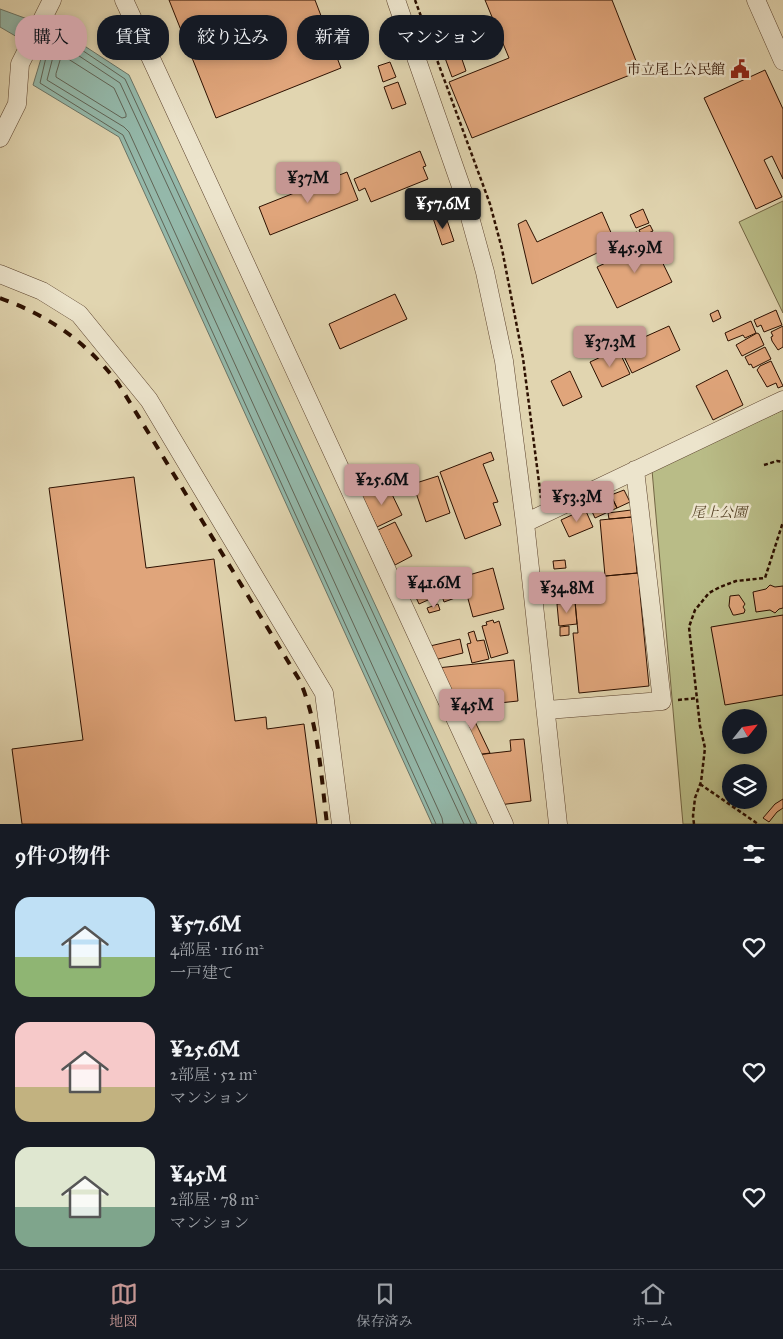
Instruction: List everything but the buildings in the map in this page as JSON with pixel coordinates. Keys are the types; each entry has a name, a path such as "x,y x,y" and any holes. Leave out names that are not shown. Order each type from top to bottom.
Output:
{"street":[{"path":"0,138 17,104 20,64 52,0"},
{"path":"124,0 504,824"},
{"path":"396,0 463,192 485,272 504,361 547,710 558,824"},
{"path":"756,0 783,61"},
{"path":"0,274 42,291 79,314 149,400 324,693 341,824"},
{"path":"525,523 783,400"},
{"path":"547,710 662,701 635,470"}],"path":[{"path":"764,465 777,461 783,462"},
{"path":"694,824 695,798 704,767 705,748 700,726 689,628 695,610 710,593 736,581 765,578 783,522"},
{"path":"680,700 697,698"},
{"path":"700,784 758,824"}],"green space":[{"path":"783,201 783,313 739,222"},
{"name":"尾上公園","path":"783,410 783,824 683,824 652,470"}],"water":[{"path":"0,9 16,15 15,36 0,27"},
{"path":"87,48 97,54 97,60 106,60 129,75 477,824 432,824 119,137 33,85 41,60 87,60"}],"railway":[{"path":"0,298 35,313 66,332 93,355 118,383 300,681 315,733 327,824"}],"place":[{"name":"市立尾上公民館","path":"740,69"}]}
